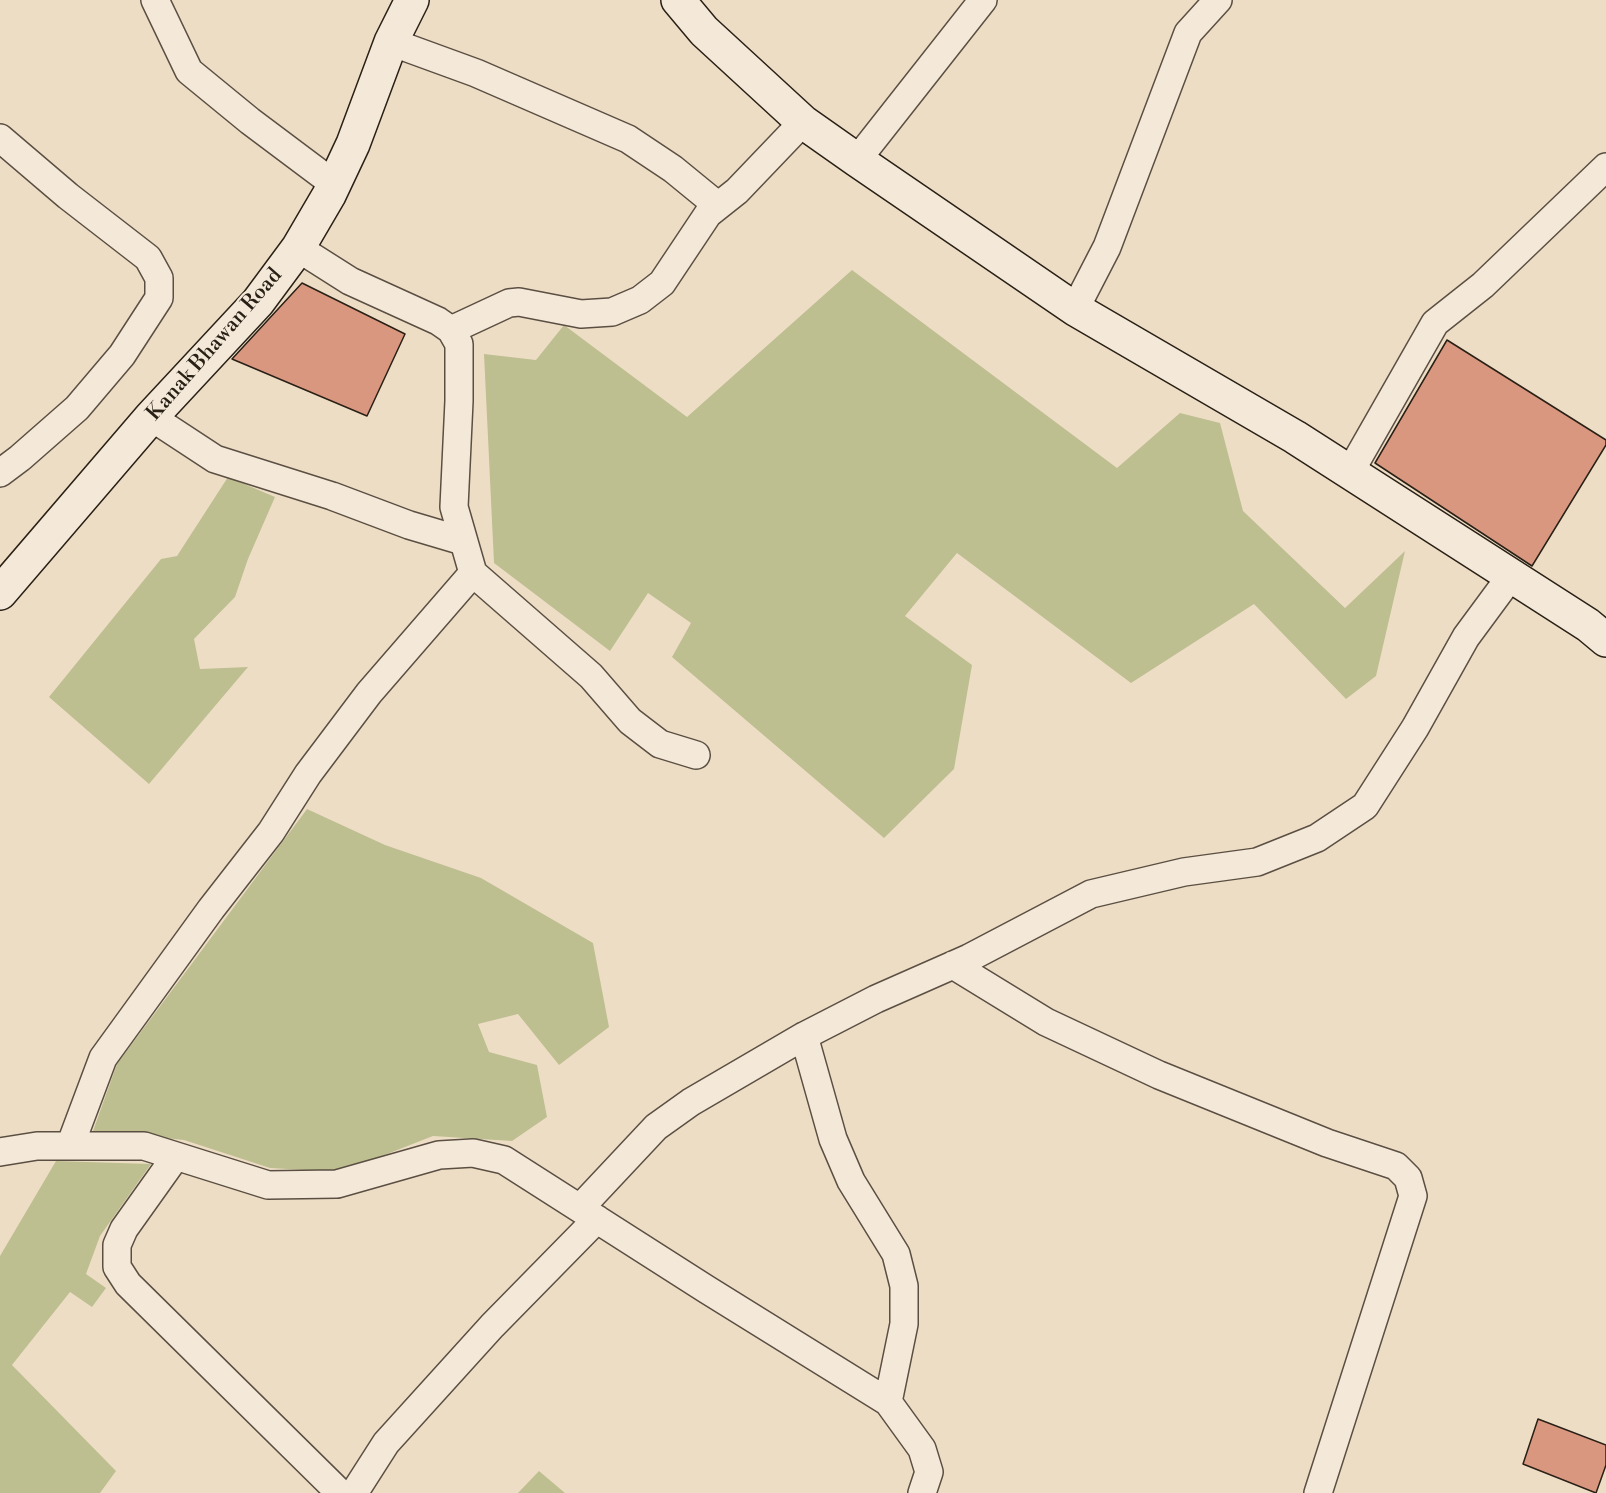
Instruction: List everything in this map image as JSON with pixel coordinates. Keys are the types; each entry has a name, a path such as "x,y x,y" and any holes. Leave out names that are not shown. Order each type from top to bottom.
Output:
{"street":[{"path":"155,0 189,71 250,121 334,184"},
{"name":"Kanak Bhawan Road","path":"0,593 151,417 258,302 298,248 334,184 353,144 391,42 412,0"},
{"path":"678,0 704,31 803,122 856,160 1075,309 1295,437 1588,625 1606,640"},
{"path":"856,160 983,0"},
{"path":"1075,309 1107,247 1188,33 1218,0"},
{"path":"391,42 476,74 628,139 673,169 717,205"},
{"path":"451,330 509,303 519,302 581,314 612,312 640,300 662,283 708,214 737,191 803,122"},
{"path":"0,138 68,196 148,258 159,278 159,298 122,355 77,408 0,473"},
{"path":"1350,472 1435,323 1483,285 1606,167"},
{"path":"298,248 350,281 438,321 451,330 459,344 454,507 472,573 591,676 630,721 660,744 696,755"},
{"path":"151,417 215,459 332,496 408,525 463,541"},
{"path":"70,1146 103,1058 211,909 271,832 308,774 362,702 472,573"},
{"path":"354,1493 386,1443 589,1214 656,1127 691,1102 804,1036 876,999 953,965 1091,894 1184,872 1257,862 1317,838 1365,806 1415,728 1466,637 1511,576"},
{"path":"953,965 1046,1022 1159,1075 1326,1143 1396,1166 1408,1178 1413,1196 1318,1493"},
{"path":"804,1036 833,1139 851,1181 896,1254 904,1286 904,1324 888,1402"},
{"path":"0,1152 36,1146 144,1146 268,1185 337,1184 439,1155 473,1153 504,1160 888,1402 922,1449 929,1472 922,1493"},
{"path":"176,1156 124,1229 117,1245 117,1267 128,1284 340,1493"}],"green space":[{"path":"852,270 1117,468 1180,413 1220,423 1243,511 1345,608 1405,551 1376,676 1346,699 1254,604 1131,683 957,553 905,616 972,665 954,769 884,838 672,657 691,623 648,593 610,651 494,563 484,354 536,360 564,325 687,417"},
{"path":"228,477 275,497 248,559 235,597 194,639 200,669 248,667 149,784 49,697 161,559 177,556"},
{"path":"307,809 385,845 481,878 593,943 609,1027 559,1065 518,1014 478,1024 489,1052 537,1065 547,1117 512,1141 433,1136 341,1172 270,1168 184,1140 93,1131 117,1064"},
{"path":"56,1161 151,1164 100,1236 86,1274 106,1288 92,1307 70,1292 12,1365 116,1471 100,1493 0,1493 0,1256"},
{"path":"539,1471 565,1493 518,1493"}],"building":[{"path":"302,283 405,334 367,416 232,359"},
{"path":"1447,340 1606,440 1606,445 1532,566 1375,463"},
{"path":"1538,1419 1606,1445 1606,1465 1596,1493 1523,1464"}]}
